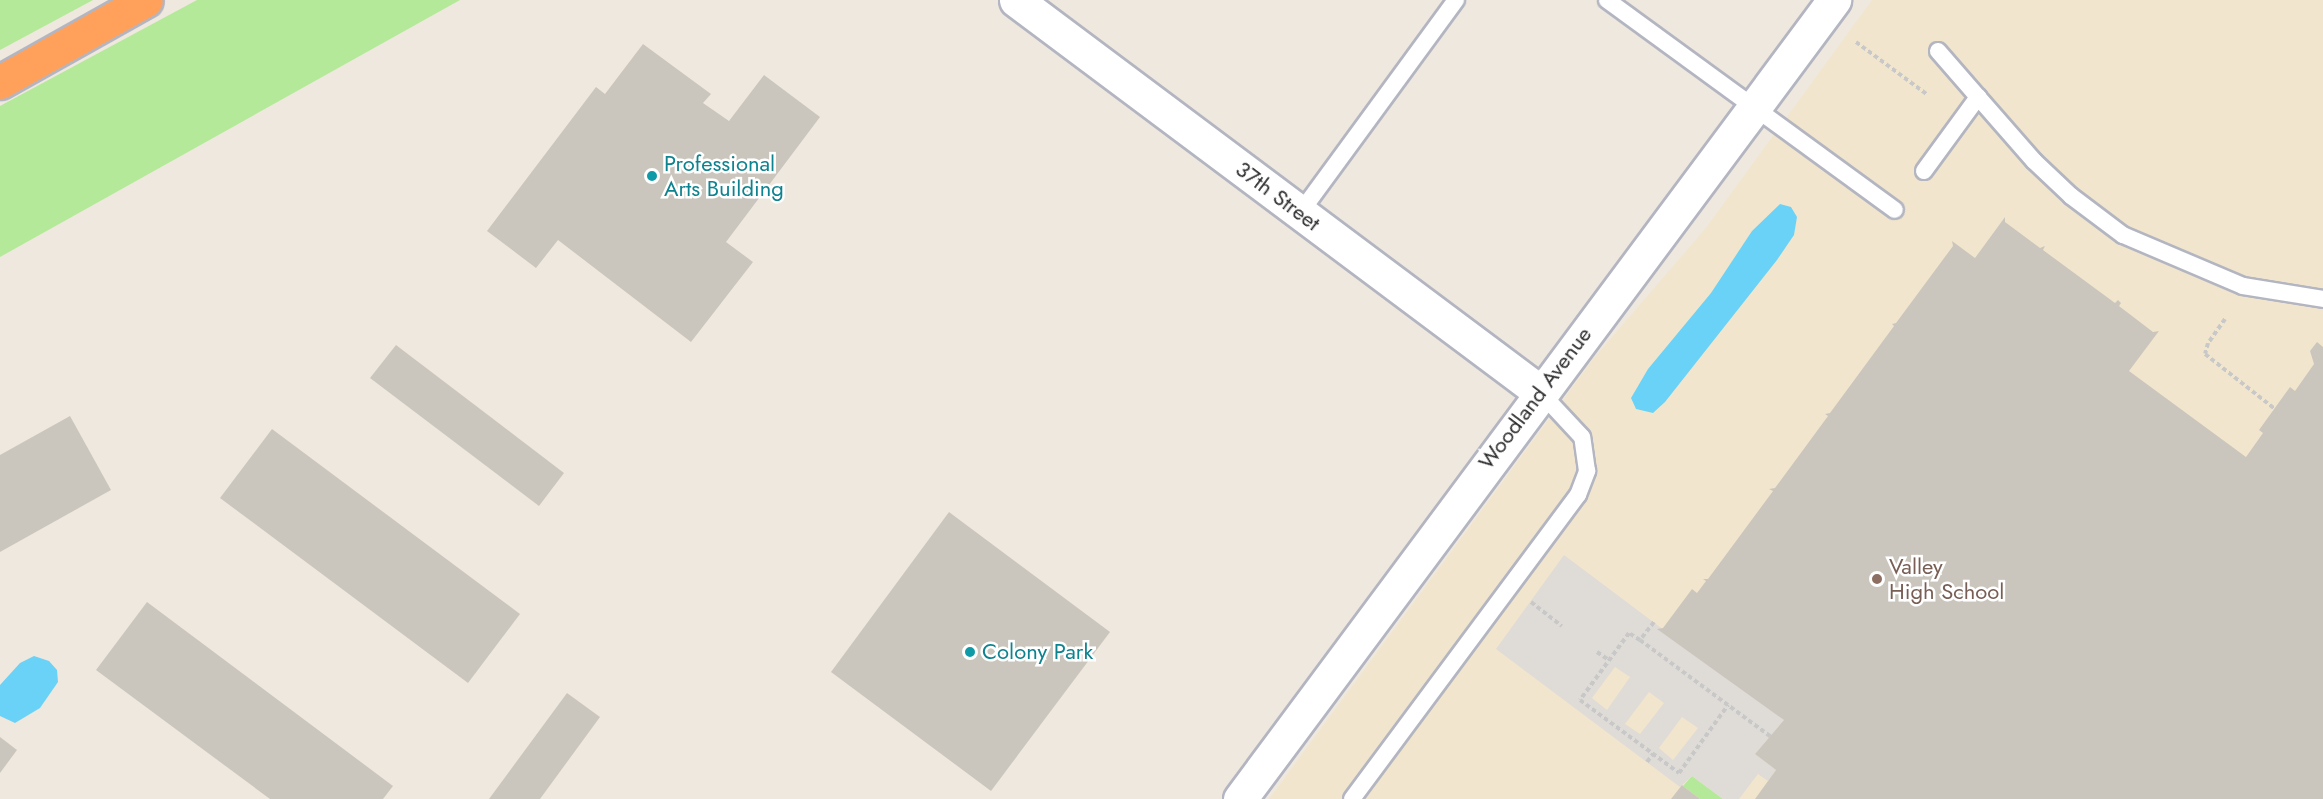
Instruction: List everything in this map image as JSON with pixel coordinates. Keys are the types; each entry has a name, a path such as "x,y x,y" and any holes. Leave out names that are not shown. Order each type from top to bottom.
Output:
{"highway":[{"path":"0,82 146,0"}],"street":[{"name":"37th Street","path":"1016,0 1540,392"},
{"name":"Woodland Avenue","path":"1239,799 1834,0"}],"lane":[{"path":"1300,213 1456,0"},
{"path":"1606,0 1754,110 1896,210"},
{"path":"1938,51 2034,161 2071,196 2123,235 2243,286 2323,299"},
{"path":"1924,171 1978,97"},
{"path":"1352,799 1578,495 1587,471 1582,437 1540,392"}],"path":[{"path":"1856,42 1928,94"},
{"path":"2226,319 2208,343 2205,354 2275,409"},
{"path":"1530,602 1562,626"},
{"path":"1640,640 1654,622"},
{"path":"1728,705 1679,773 1580,700 1629,633 1640,640 1728,705 1771,737"},
{"path":"1597,652 1609,660"},
{"path":"1647,762 1653,754"}],"shaded area":[{"name":"Valley High School","path":"1872,0 2323,0 2323,799 1269,799 1593,359 1705,229"},
{"path":"1564,555 1784,720 1755,754 1776,770 1768,781 1758,774 1739,799 1723,799 1692,776 1680,787 1496,649","holes":["1615,667 1630,677 1607,710 1592,698","1649,692 1664,703 1640,734 1625,724","1682,717 1698,728 1673,760 1659,748"]}],"green space":[{"path":"0,0 93,0 0,50"},
{"path":"197,0 460,0 0,257 0,106"},
{"path":"1692,776 1723,799 1700,799 1683,786"}],"water":[{"path":"1780,204 1791,207 1797,217 1794,235 1777,260 1665,402 1653,413 1636,409 1631,398 1648,369 1711,293 1752,231"},
{"path":"34,656 49,661 57,670 58,682 40,708 15,723 0,716 0,685 20,663"}],"building":[{"name":"Professional Arts Building","path":"643,44 711,94 703,103 729,121 764,75 820,117 726,242 753,262 691,342 558,240 536,268 487,231 596,87 605,94"},
{"name":"Valley High School","path":"2005,217 2005,222 2040,248 2045,246 2043,250 2115,303 2118,300 2121,303 2119,306 2153,332 2159,331 2129,371 2246,457 2263,433 2259,430 2290,387 2295,391 2314,364 2310,351 2317,342 2323,347 2323,799 1755,799 1776,770 1755,754 1784,720 1657,629 1663,628 1692,589 1697,593 1706,581 1703,579 1708,579 1773,491 1769,489 1775,488 1828,416 1825,414 1830,413 1894,326 1892,324 1896,323 1953,246 1952,241 1975,258"},
{"path":"396,345 564,473 539,506 370,378"},
{"path":"70,416 111,490 0,552 0,455"},
{"path":"272,429 520,614 468,683 220,498"},
{"name":"Colony Park","path":"949,512 1110,632 991,791 831,672"},
{"path":"147,602 393,786 383,799 270,799 96,670"},
{"path":"567,693 600,717 540,799 489,799"},
{"path":"0,737 17,750 0,773"},
{"path":"1683,786 1700,799 1671,799"}],"place":[{"name":"Professional Arts Building","path":"652,176"},
{"name":"Valley High School","path":"1877,579"},
{"name":"Colony Park","path":"970,652"}]}
